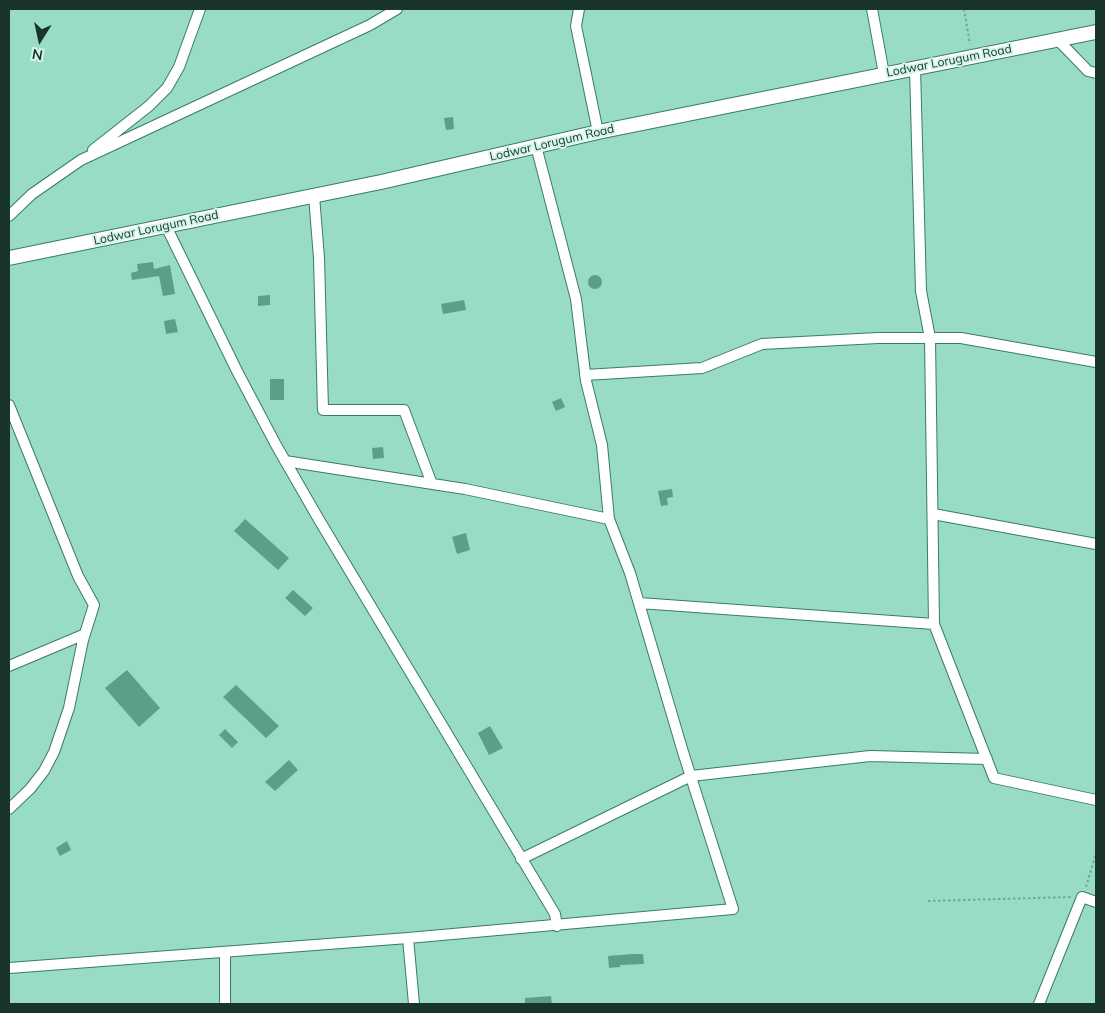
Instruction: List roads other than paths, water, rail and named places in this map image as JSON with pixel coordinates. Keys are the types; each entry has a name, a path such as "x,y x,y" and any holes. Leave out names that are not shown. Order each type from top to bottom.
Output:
{"main road":[{"name":"Lodwar Lorugum Road","path":"9,258 314,196 598,132 1096,32"}],"street":[{"path":"9,216 32,194 81,160 149,106 167,88 179,67 200,9"},
{"path":"81,160 370,25 397,9"},
{"path":"579,9 576,26 598,132"},
{"path":"872,9 884,74"},
{"path":"1058,40 1088,71 1096,74"},
{"path":"914,68 921,291 930,338 934,624 994,778 1096,800"},
{"path":"9,968 557,926 733,909 630,573 609,519 602,445 585,375 576,299 536,146"},
{"path":"314,196 320,267 323,410 404,410 432,484"},
{"path":"166,226 237,371 285,461 555,914 557,926"},
{"path":"585,375 702,368 762,344 878,338 961,338 1096,362"},
{"path":"9,405 78,576 94,605 85,634 69,708 54,752 39,777 9,809"},
{"path":"285,461 465,489 609,519"},
{"path":"932,514 1096,544"},
{"path":"639,603 934,624"},
{"path":"9,666 85,634"},
{"path":"521,859 691,776 870,756 987,759"},
{"path":"1039,1004 1082,897 1096,902"},
{"path":"408,938 414,1004"},
{"path":"224,1004 225,952"}]}
